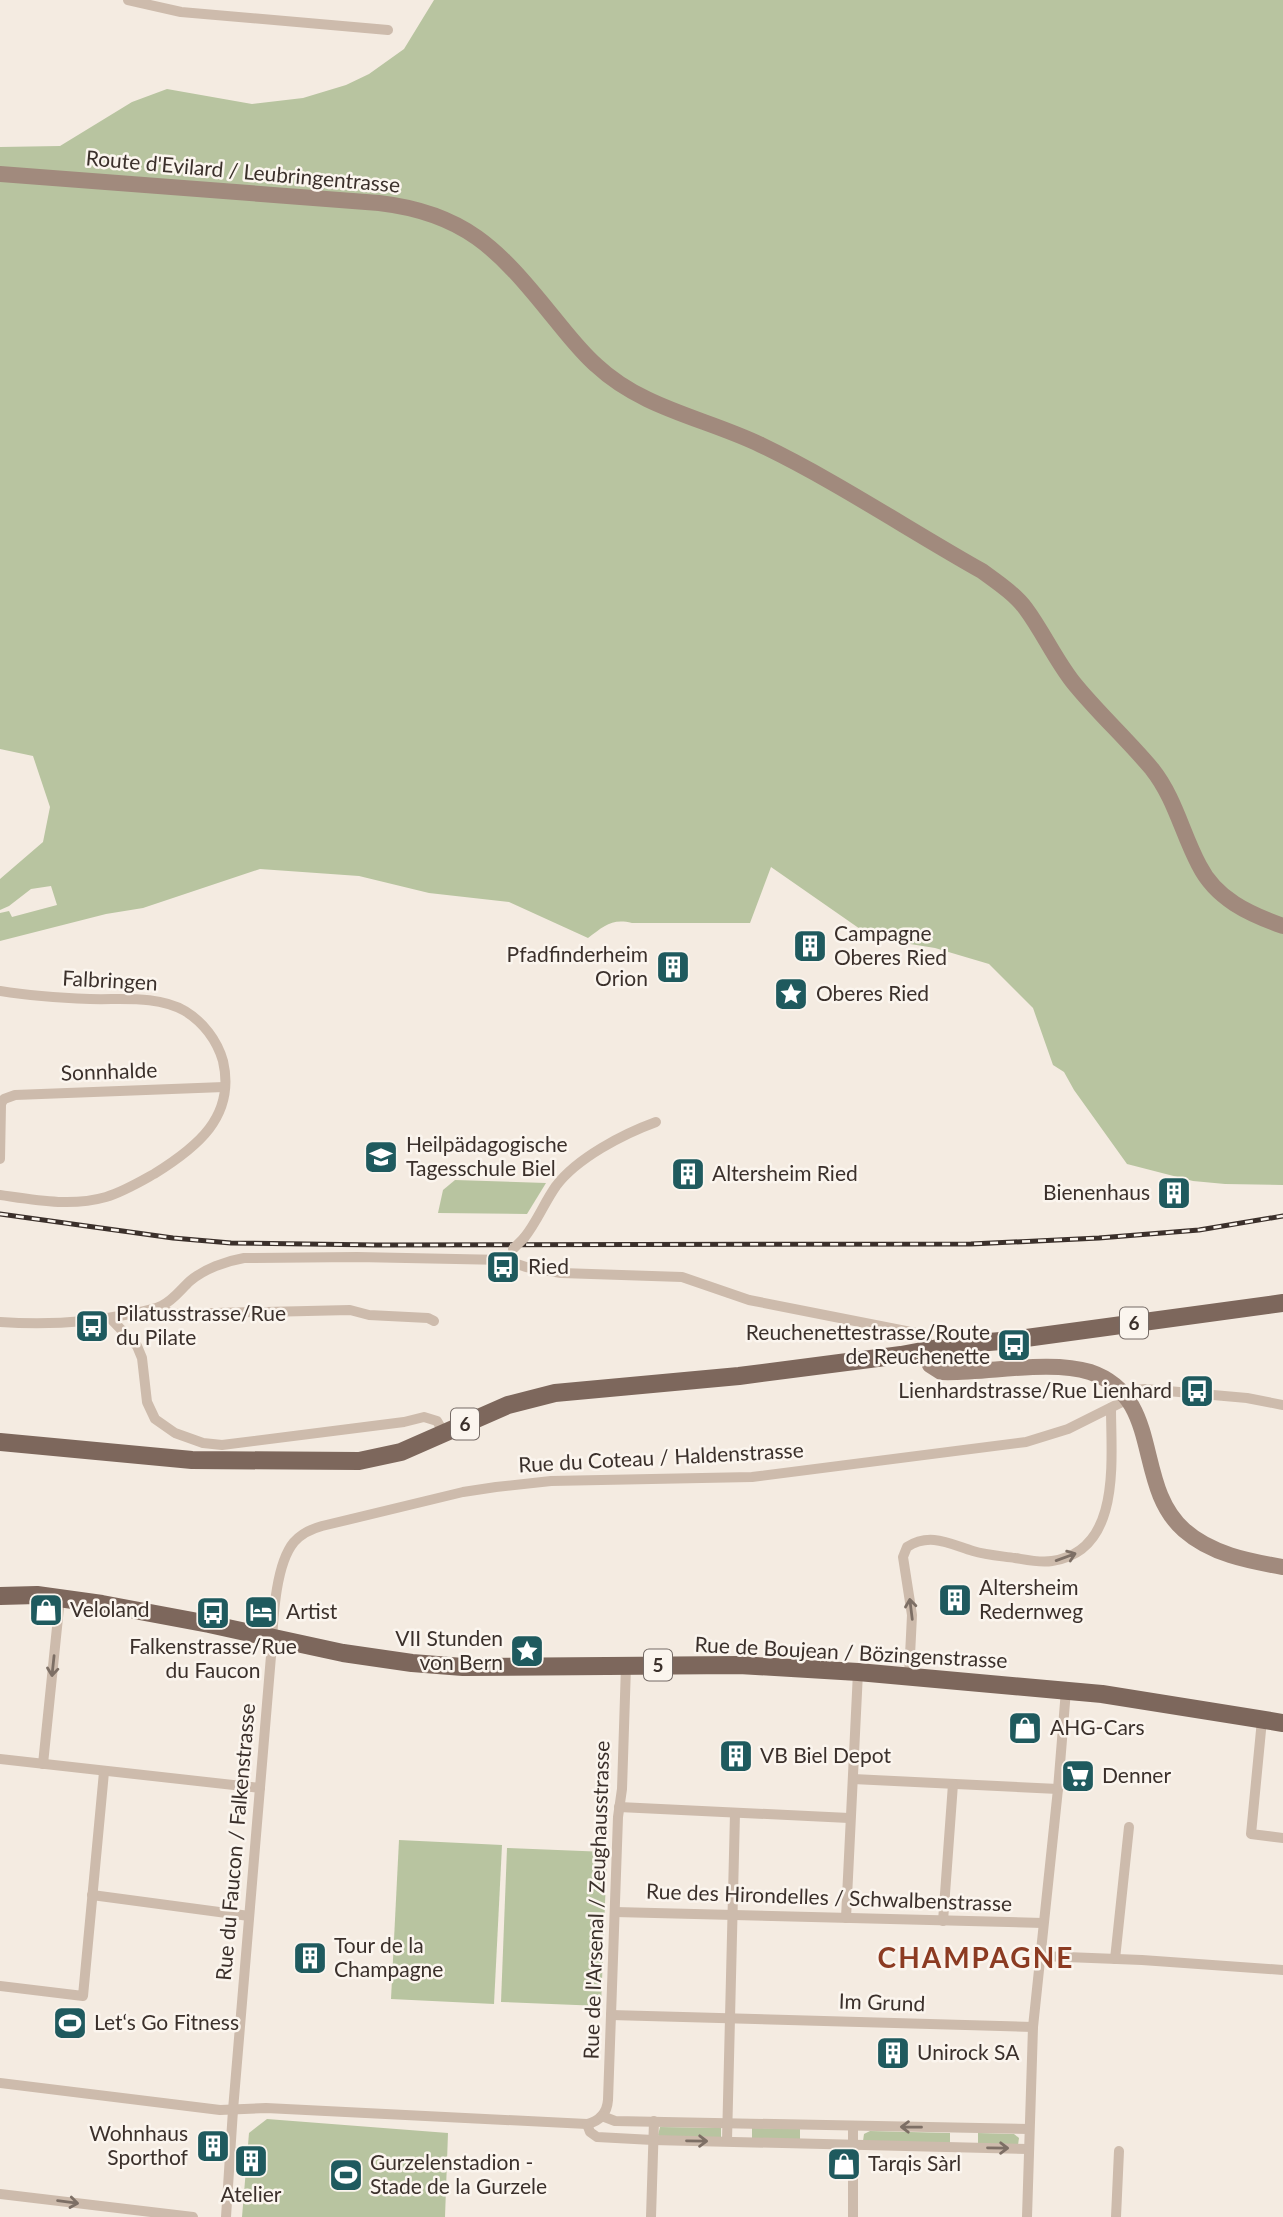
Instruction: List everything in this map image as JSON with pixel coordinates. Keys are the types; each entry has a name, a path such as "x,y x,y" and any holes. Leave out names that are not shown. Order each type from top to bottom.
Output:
{"main road":[{"name":"6","path":"0,1442 192,1460 343,1462 387,1456 508,1405 555,1393 739,1376 1283,1303"},
{"name":"Rue de Boujean / Bözingenstrasse","path":"0,1596 37,1595 150,1612 343,1653 412,1663 463,1667 739,1665 858,1672 1066,1690 1283,1723"}],"street":[{"path":"128,0 181,12 388,30"},
{"name":"Route d'Evilard / Leubringentrasse","path":"0,174 392,204 461,226 498,253 596,365 631,392 655,404 762,445 982,571 1002,586 1025,607 1071,680 1152,770 1172,800 1199,865 1210,883 1235,905 1254,916 1283,926"},
{"name":"Falbringen","path":"0,991 54,997 153,1001 176,1007 202,1024 215,1041 223,1062 224,1087 221,1105 207,1133 181,1157 129,1188 104,1198 75,1202 0,1195"},
{"name":"Sonnhalde","path":"0,1105 4,1099 15,1095 224,1087"},
{"path":"0,1105 0,1159"},
{"path":"505,1260 525,1237 550,1195 569,1172 623,1136 656,1122"},
{"path":"0,1322 30,1324 111,1319 160,1307 192,1279 231,1260 244,1258 357,1256 505,1260 526,1267 562,1273 693,1279 749,1300 921,1334 927,1340 930,1365 941,1373 1075,1369 1101,1377 1127,1397 1141,1425 1160,1496 1178,1525 1194,1538 1218,1551 1283,1567"},
{"path":"160,1307 171,1314 350,1311 369,1315 428,1318 434,1321"},
{"path":"111,1319 137,1346 142,1358 147,1402 155,1419 175,1433 203,1443 222,1445 404,1422 424,1417 437,1421 444,1433"},
{"name":"Rue du Coteau / Haldenstrasse","path":"272,1637 284,1559 298,1538 322,1525 463,1492 551,1481 752,1477 1026,1442 1068,1429 1111,1408 1135,1390 1247,1398 1283,1405"},
{"path":"909,1676 913,1631 903,1557 907,1548 920,1541 939,1540 980,1553 1042,1562 1069,1557 1083,1549 1091,1541 1105,1513 1111,1486 1111,1408"},
{"path":"43,1764 60,1598"},
{"name":"Rue du Faucon / Falkenstrasse","path":"226,2217 272,1637"},
{"name":"Rue de l'Arsenal / Zeughausstrasse","path":"602,2116 608,2100 626,1666"},
{"path":"846,1918 858,1672"},
{"path":"1027,2217 1033,2027 1066,1690"},
{"path":"1262,1720 1251,1834 1283,1838"},
{"path":"0,1759 260,1788"},
{"path":"0,1986 82,1996 104,1772"},
{"path":"853,1779 1058,1789"},
{"path":"943,1921 953,1784"},
{"path":"620,1807 849,1818"},
{"path":"727,2141 735,1813"},
{"path":"1115,1959 1129,1827"},
{"path":"92,1895 249,1916"},
{"name":"Rue des Hirondelles / Schwalbenstrasse","path":"615,1912 1043,1923"},
{"path":"1041,1956 1283,1970"},
{"name":"Im Grund","path":"611,2015 1033,2027"},
{"path":"0,2083 220,2110 266,2108 587,2124 602,2116 615,2121 1029,2129"},
{"path":"651,2217 654,2121"},
{"path":"587,2124 590,2132 597,2137 1028,2149"},
{"path":"853,2126 853,2217"},
{"path":"1116,2217 1118,2151"},
{"path":"0,2194 193,2217"}],"green space":[{"path":"434,0 1283,0 1283,1185 1193,1181 1127,1164 1064,1072 1053,1065 1033,1008 989,964 935,948 873,938 771,867 750,923 614,922 588,938 509,902 429,893 359,876 260,869 143,908 106,914 0,941 0,913 9,911 12,917 57,905 51,886 31,889 0,910 0,879 43,842 50,807 33,756 0,749 0,147 60,146 132,102 167,89 252,104 303,98 346,85 369,74 404,49"},
{"path":"455,1180 546,1183 527,1214 438,1213 443,1190"},
{"path":"399,1840 502,1845 494,2004 391,1999"},
{"path":"507,1848 607,1852 601,2006 501,2002"},
{"name":"Gurzelenstadion - Stade de la Gurzele","path":"267,2119 448,2133 445,2217 242,2217 249,2133"},
{"path":"660,2127 721,2128 721,2137 661,2137 658,2135"},
{"path":"752,2128 800,2129 800,2141 752,2140"},
{"path":"870,2131 950,2133 950,2145 863,2141 864,2134"},
{"path":"978,2133 1014,2134 1019,2138 1018,2145 978,2145"}],"railway":[{"path":"0,1214 173,1238 231,1243 376,1245 971,1244 1199,1230 1283,1216"}],"place":[{"name":"Campagne Oberes Ried","path":"810,946"},
{"name":"Pfadfinderheim Orion","path":"673,967"},
{"name":"Oberes Ried","path":"791,994"},
{"name":"Heilpädagogische Tagesschule Biel","path":"381,1157"},
{"name":"Altersheim Ried","path":"688,1174"},
{"name":"Bienenhaus","path":"1174,1193"},
{"name":"Ried","path":"503,1267"},
{"name":"Pilatusstrasse/Rue du Pilate","path":"92,1326"},
{"name":"Reuchenettestrasse/Route de Reuchenette","path":"1014,1345"},
{"name":"Lienhardstrasse/Rue Lienhard","path":"1197,1391"},
{"name":"Altersheim Redernweg","path":"955,1600"},
{"name":"Veloland","path":"46,1610"},
{"name":"Artist","path":"261,1612"},
{"name":"Falkenstrasse/Rue du Faucon","path":"213,1613"},
{"name":"VII Stunden von Bern","path":"527,1651"},
{"name":"AHG-Cars","path":"1025,1728"},
{"name":"VB Biel Depot","path":"736,1756"},
{"name":"Denner","path":"1078,1776"},
{"name":"Tour de la Champagne","path":"310,1958"},
{"name":"Let‘s Go Fitness","path":"70,2023"},
{"name":"Unirock SA","path":"893,2053"},
{"name":"Wohnhaus Sporthof","path":"213,2146"},
{"name":"Atelier","path":"251,2161"},
{"name":"Tarqis Sàrl","path":"844,2164"},
{"name":"Gurzelenstadion - Stade de la Gurzele","path":"346,2175"}],"district":[{"name":"CHAMPAGNE","path":"976,1958"}]}
